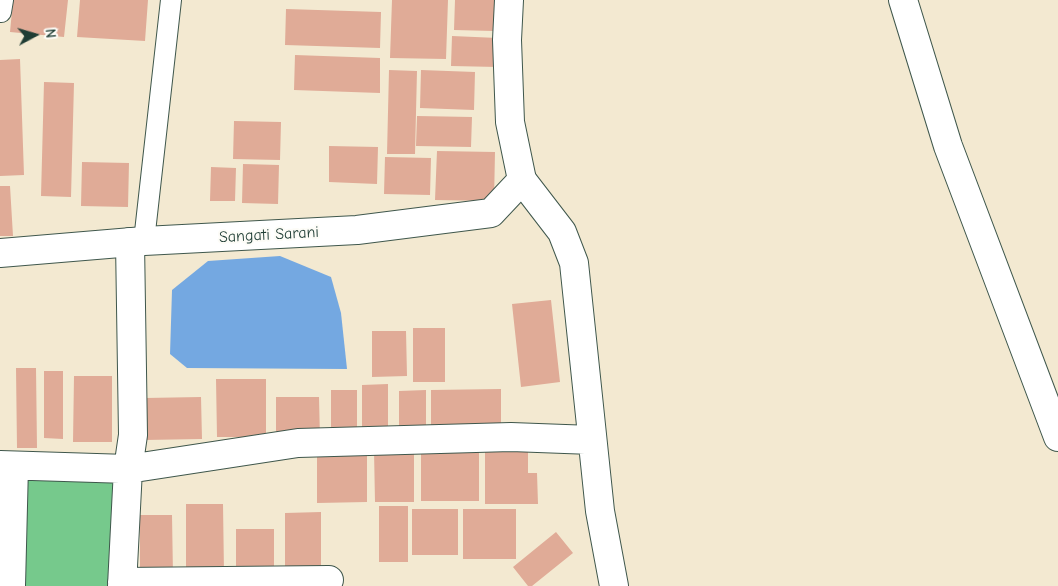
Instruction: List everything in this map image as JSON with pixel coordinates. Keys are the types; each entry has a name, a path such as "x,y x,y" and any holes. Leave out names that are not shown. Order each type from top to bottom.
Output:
{"street":[{"path":"509,0 507,40 510,122 522,180 562,232 574,263 600,511 614,586"},
{"path":"903,0 948,146 1058,437"},
{"name":"Sangati Sarani","path":"0,253 137,242 357,230 491,214 522,180"},
{"path":"137,242 133,435 128,469 122,584 329,580"},
{"path":"11,586 7,466 128,469 298,443 511,437 592,440"}],"lane":[{"path":"137,242 171,0"}],"green space":[{"path":"25,475 118,476 116,586 21,586"}],"water":[{"path":"280,256 331,277 341,313 347,369 187,368 170,354 172,290 208,261"}],"building":[{"path":"13,0 68,0 64,37 10,32"},
{"path":"80,0 148,0 145,41 77,37"},
{"path":"392,0 448,0 446,59 390,58"},
{"path":"455,0 495,0 494,31 454,30"},
{"path":"286,9 381,12 380,48 285,45"},
{"path":"452,36 498,38 498,67 451,66"},
{"path":"295,55 380,58 380,93 294,90"},
{"path":"20,59 24,175 0,176 0,60"},
{"path":"389,70 417,71 415,154 387,154"},
{"path":"421,70 475,72 474,110 420,108"},
{"path":"44,82 74,83 71,197 41,196"},
{"path":"417,116 472,117 471,147 416,146"},
{"path":"234,121 281,122 280,160 233,159"},
{"path":"329,146 378,147 377,184 329,182"},
{"path":"437,151 495,152 494,201 435,200"},
{"path":"385,157 431,158 430,195 384,194"},
{"path":"82,162 129,163 128,207 81,206"},
{"path":"243,164 279,165 278,204 242,203"},
{"path":"211,167 236,168 235,201 210,201"},
{"path":"0,186 10,186 13,236 0,236"},
{"path":"551,300 560,382 521,387 512,304"},
{"path":"413,328 445,328 445,382 413,382"},
{"path":"372,331 406,331 407,376 372,377"},
{"path":"16,368 36,368 37,448 17,448"},
{"path":"44,371 63,371 63,439 44,438"},
{"path":"74,376 112,376 112,442 73,442"},
{"path":"216,379 266,379 266,437 217,437"},
{"path":"388,384 388,429 362,429 362,385"},
{"path":"501,389 501,431 431,431 431,390"},
{"path":"331,390 357,390 357,429 331,429"},
{"path":"426,390 426,430 399,430 399,391"},
{"path":"201,397 202,439 145,440 145,398"},
{"path":"276,397 319,397 320,439 276,440"},
{"path":"317,444 367,444 367,502 317,503"},
{"path":"485,447 528,447 528,473 537,473 538,504 485,504"},
{"path":"421,448 479,448 479,501 421,501"},
{"path":"374,450 414,450 414,502 375,502"},
{"path":"186,504 223,504 224,573 186,573"},
{"path":"379,506 408,506 408,562 379,562"},
{"path":"412,509 458,509 458,555 412,555"},
{"path":"463,509 516,509 516,559 463,559"},
{"path":"321,512 321,574 285,574 285,513"},
{"path":"140,515 172,515 173,576 140,576"},
{"path":"236,529 274,529 274,571 236,571"},
{"path":"556,532 573,553 532,586 528,586 513,567"}]}
